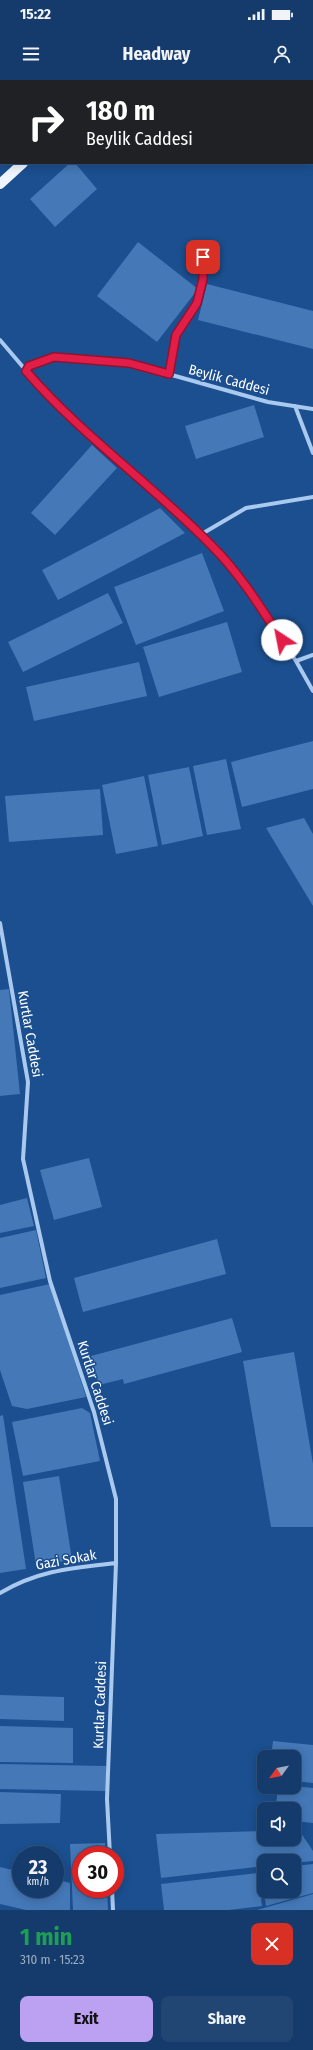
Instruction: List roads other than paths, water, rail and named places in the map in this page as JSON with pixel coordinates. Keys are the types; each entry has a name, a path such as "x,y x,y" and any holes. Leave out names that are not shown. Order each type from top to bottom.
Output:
{"main road":[{"path":"0,184 22,164"}],"street":[{"path":"169,374 176,335 197,303 203,279 203,257"},
{"path":"0,340 26,371 60,406 224,559 296,662 313,691"},
{"name":"Beylik Caddesi","path":"26,371 29,366 54,357 129,363 261,400 313,409"},
{"path":"295,406 313,453"},
{"path":"200,535 246,508 313,497"},
{"path":"296,662 313,655"},
{"name":"Kurtlar Caddesi","path":"0,924 28,1082 23,1159 50,1281 94,1412 116,1499 116,1563 107,1799 110,1846"},
{"name":"Gazi Sokak","path":"0,1593 20,1581 54,1571 116,1563"},
{"path":"112,1898 113,1910"}]}
